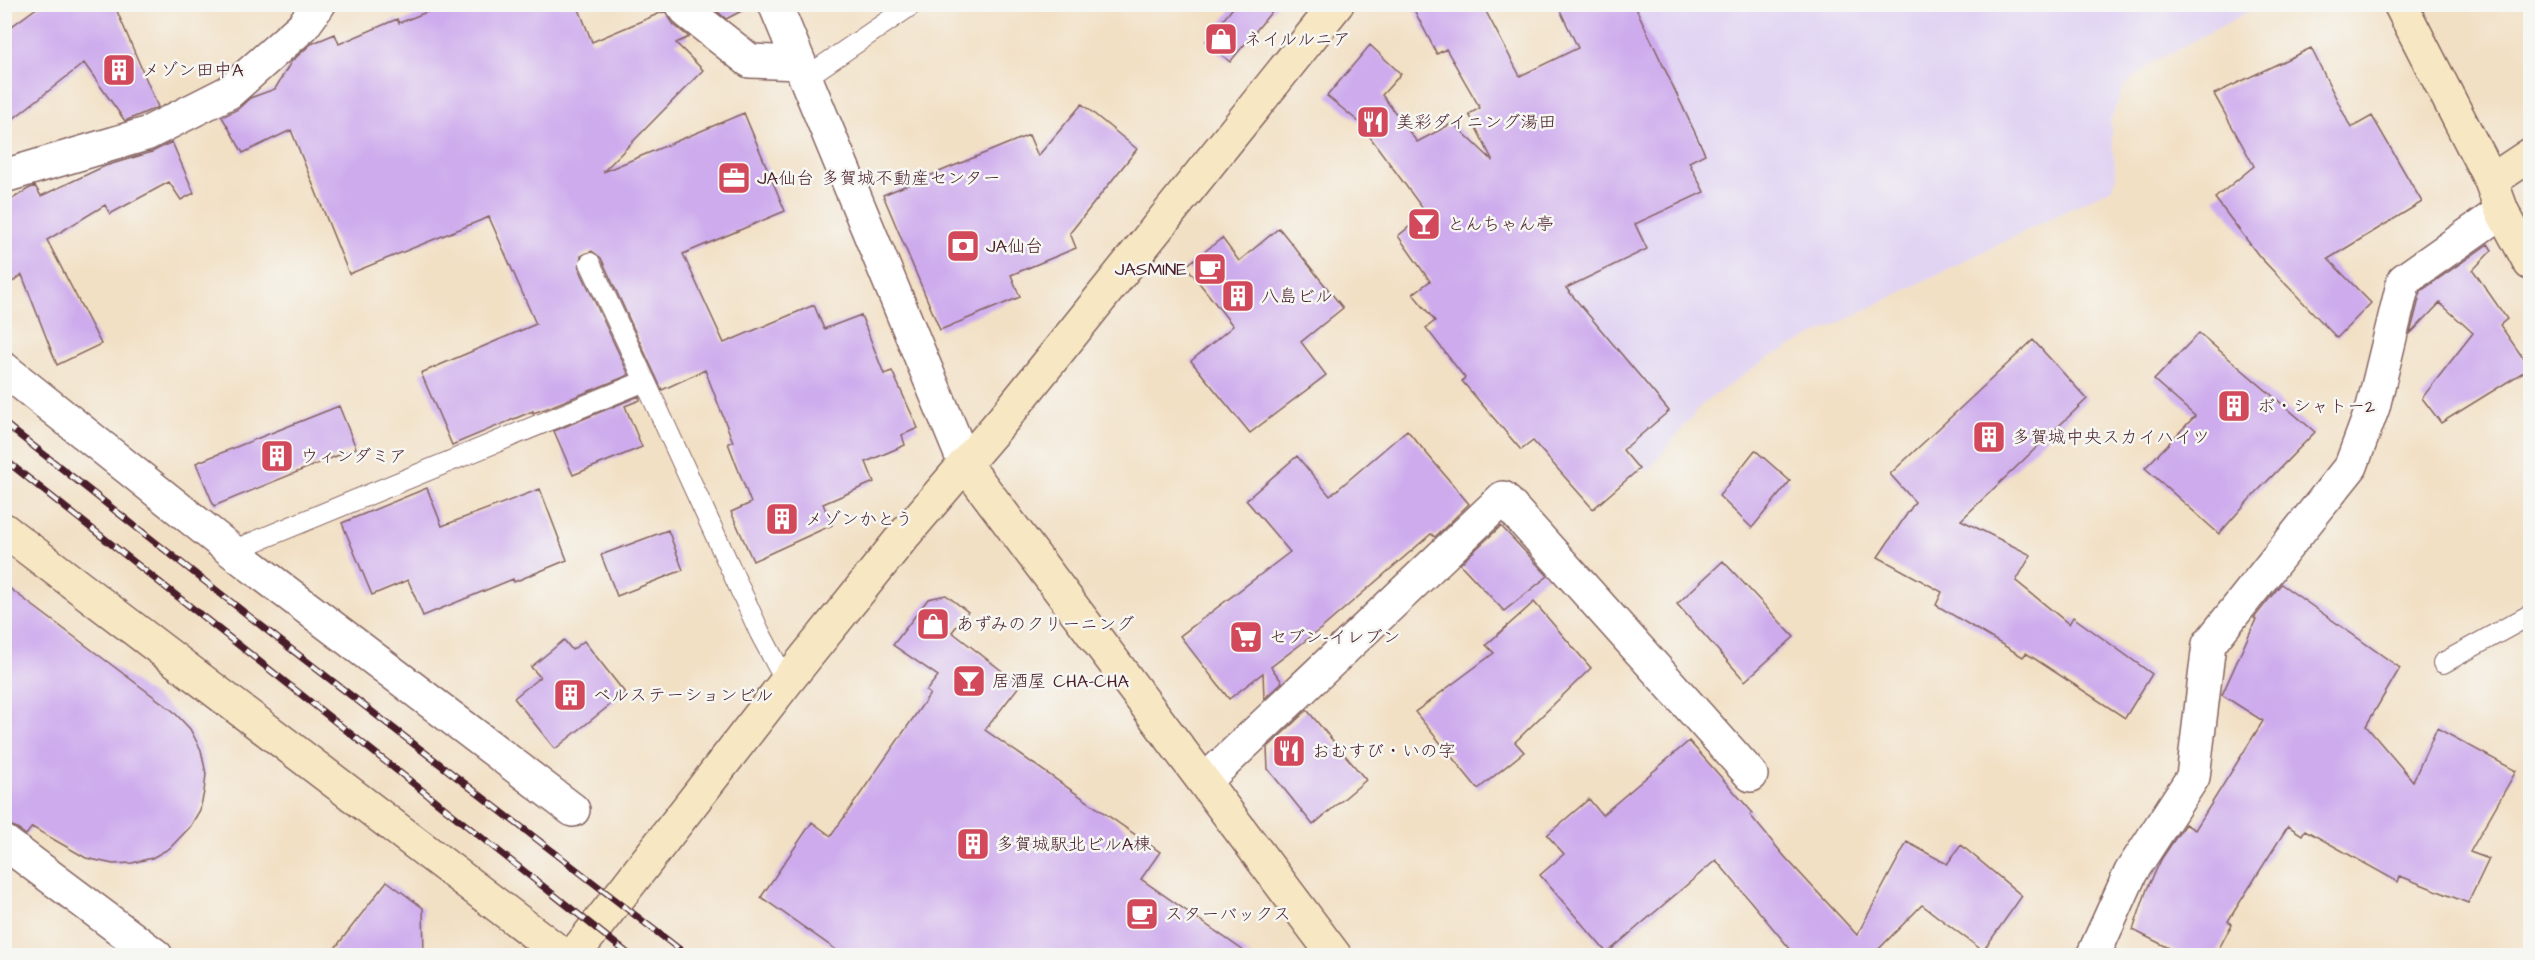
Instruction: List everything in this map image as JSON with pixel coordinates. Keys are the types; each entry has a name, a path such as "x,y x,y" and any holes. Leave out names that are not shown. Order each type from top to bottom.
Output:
{"street":[{"path":"4,176 146,134 229,92 303,26 320,4"},
{"path":"682,4 689,13 750,61 802,71"},
{"path":"775,4 965,464 1335,956"},
{"path":"573,956 786,682 1337,4"},
{"path":"2400,4 2530,263"},
{"path":"2093,956 2131,872 2193,777 2210,644 2351,466 2373,407 2404,280 2497,196 2530,155"},
{"path":"4,369 232,551 573,810"},
{"path":"1205,781 1503,498 1751,775"},
{"path":"4,530 564,956"},
{"path":"4,842 156,956"}],"lane":[{"path":"802,71 913,4"},
{"path":"590,263 760,633 786,682"},
{"path":"232,551 645,381"},
{"path":"2443,663 2530,615"}],"shaded area":[{"path":"1554,5 2261,5 2150,64 2125,85 2110,121 2116,178 2112,188 1768,358 1702,404 1647,473 1459,248 1632,167"}],"building":[{"path":"42,4 114,4 158,107 125,121 84,63 4,126 4,32"},
{"path":"447,4 577,4 592,42 665,11 674,25 689,37 676,43 703,70 603,172 744,113 785,211 683,254 724,343 814,305 824,329 861,315 884,374 892,371 918,428 902,435 905,445 866,462 874,482 823,504 832,525 753,561 731,512 751,503 728,443 733,442 705,370 662,390 601,258 592,251 581,256 579,268 629,375 545,409 533,413 533,411 452,445 421,373 536,324 489,217 349,274 291,130 243,153 222,117 238,109 250,98 275,89 291,62 311,44 335,34 339,44 397,19 399,23"},
{"path":"709,4 755,4 726,19"},
{"path":"1236,4 1278,4 1230,62 1206,41"},
{"path":"1411,4 1482,4 1520,76 1578,48 1557,4 1634,4 1705,154 1689,162 1704,192 1635,224 1647,249 1566,288 1669,411 1623,450 1639,469 1593,509 1533,441 1521,450 1462,381 1465,378 1426,328 1435,321 1413,294 1430,281 1398,236 1426,213 1359,122 1327,96 1370,45 1401,74 1382,95 1417,142 1453,123 1493,161 1469,114 1480,108 1446,49 1437,54"},
{"path":"2311,48 2351,128 2372,116 2422,202 2328,259 2371,303 2337,338 2259,256 2215,198 2254,166 2214,94"},
{"path":"1082,104 1137,149 1070,233 1076,248 1011,275 1020,297 940,330 883,195 1029,135 1038,156"},
{"path":"172,142 194,193 181,200 169,182 110,214 105,205 47,240 101,344 57,365 22,275 4,288 4,204 35,186 41,196 105,166 152,152"},
{"path":"1279,228 1343,308 1301,342 1326,375 1250,433 1191,361 1233,326 1186,266 1222,238 1239,261"},
{"path":"2488,244 2492,250 2473,270 2507,319 2500,325 2530,368 2441,423 2422,398 2473,333 2440,303 2410,334 2421,291"},
{"path":"2199,333 2315,432 2219,534 2145,468 2195,416 2154,380"},
{"path":"2033,340 2087,399 1961,520 2031,555 2016,581 2069,624 2073,617 2152,674 2125,718 2026,653 2023,657 1936,605 1942,592 1878,557 1915,502 1890,474"},
{"path":"639,396 640,400 625,406 642,447 573,475 554,431"},
{"name":"ウィンダミア","path":"339,406 356,448 214,506 196,463"},
{"path":"1407,430 1469,504 1435,537 1431,534 1322,628 1271,667 1282,682 1264,699 1263,673 1229,699 1180,636 1290,552 1246,500 1297,456 1330,496"},
{"path":"1755,450 1790,481 1752,528 1719,496"},
{"path":"427,488 442,526 540,489 567,560 514,582 513,579 423,616 408,580 372,595 342,523"},
{"path":"1501,526 1548,576 1504,611 1460,564"},
{"path":"668,530 683,570 617,596 601,555"},
{"path":"1723,561 1794,637 1745,681 1677,604"},
{"path":"4,584 173,711 190,729 201,750 206,774 204,792 200,810 190,827 170,848 152,858 132,863 113,864 86,858 32,827 26,835 15,827 4,824"},
{"path":"2281,584 2400,668 2366,726 2413,781 2437,728 2516,771 2470,852 2489,859 2468,903 2400,876 2398,882 2305,830 2302,835 2288,826 2228,921 2232,924 2215,956 2185,956 2133,930 2147,889 2162,858 2185,824 2195,830 2263,721 2222,695 2256,619 2254,618"},
{"name":"多賀城駅北ビルA棟","path":"946,595 968,612 952,632 1020,685 985,730 1160,852 1141,879 1251,956 845,956 761,897 812,822 831,836 930,694 926,691 938,676 893,645 928,599"},
{"path":"1534,602 1591,668 1515,742 1524,752 1478,789 1415,712 1494,653 1486,645"},
{"name":"ベルステーションビル","path":"564,640 572,650 584,641 625,693 555,749 514,698 540,677 531,667"},
{"path":"1307,710 1366,780 1313,825 1268,769 1267,748"},
{"path":"1689,741 1753,813 1750,815 1785,857 1857,935 1907,842 1947,864 1961,845 2022,896 1983,951 1922,905 1874,954 1875,956 1796,956 1716,860 1607,953 1540,875 1564,854 1547,835 1589,799 1602,815"},
{"path":"387,881 423,908 424,956 329,956"}],"railway":[{"path":"4,423 287,646 688,956"},
{"path":"4,459 631,956"}],"place":[{"name":"ネイルルニア","path":"1221,39"},
{"name":"メゾン田中A","path":"119,70"},
{"name":"美彩ダイニング湯田","path":"1373,122"},
{"name":"JA仙台 多賀城不動産センター","path":"734,178"},
{"name":"とんちゃん亭","path":"1424,224"},
{"name":"JA仙台","path":"963,246"},
{"name":"JASMINE","path":"1210,269"},
{"name":"八島ビル","path":"1238,296"},
{"name":"ボ・シャトー2","path":"2234,406"},
{"name":"多賀城中央スカイハイツ","path":"1989,437"},
{"name":"ウィンダミア","path":"277,456"},
{"name":"メゾンかとう","path":"782,519"},
{"name":"あずみのクリーニング","path":"933,624"},
{"name":"セブン-イレブン","path":"1246,637"},
{"name":"居酒屋 CHA-CHA","path":"969,681"},
{"name":"ベルステーションビル","path":"570,695"},
{"name":"おむすび・いの字","path":"1289,751"},
{"name":"多賀城駅北ビルA棟","path":"973,844"},
{"name":"スターバックス","path":"1142,914"}]}
